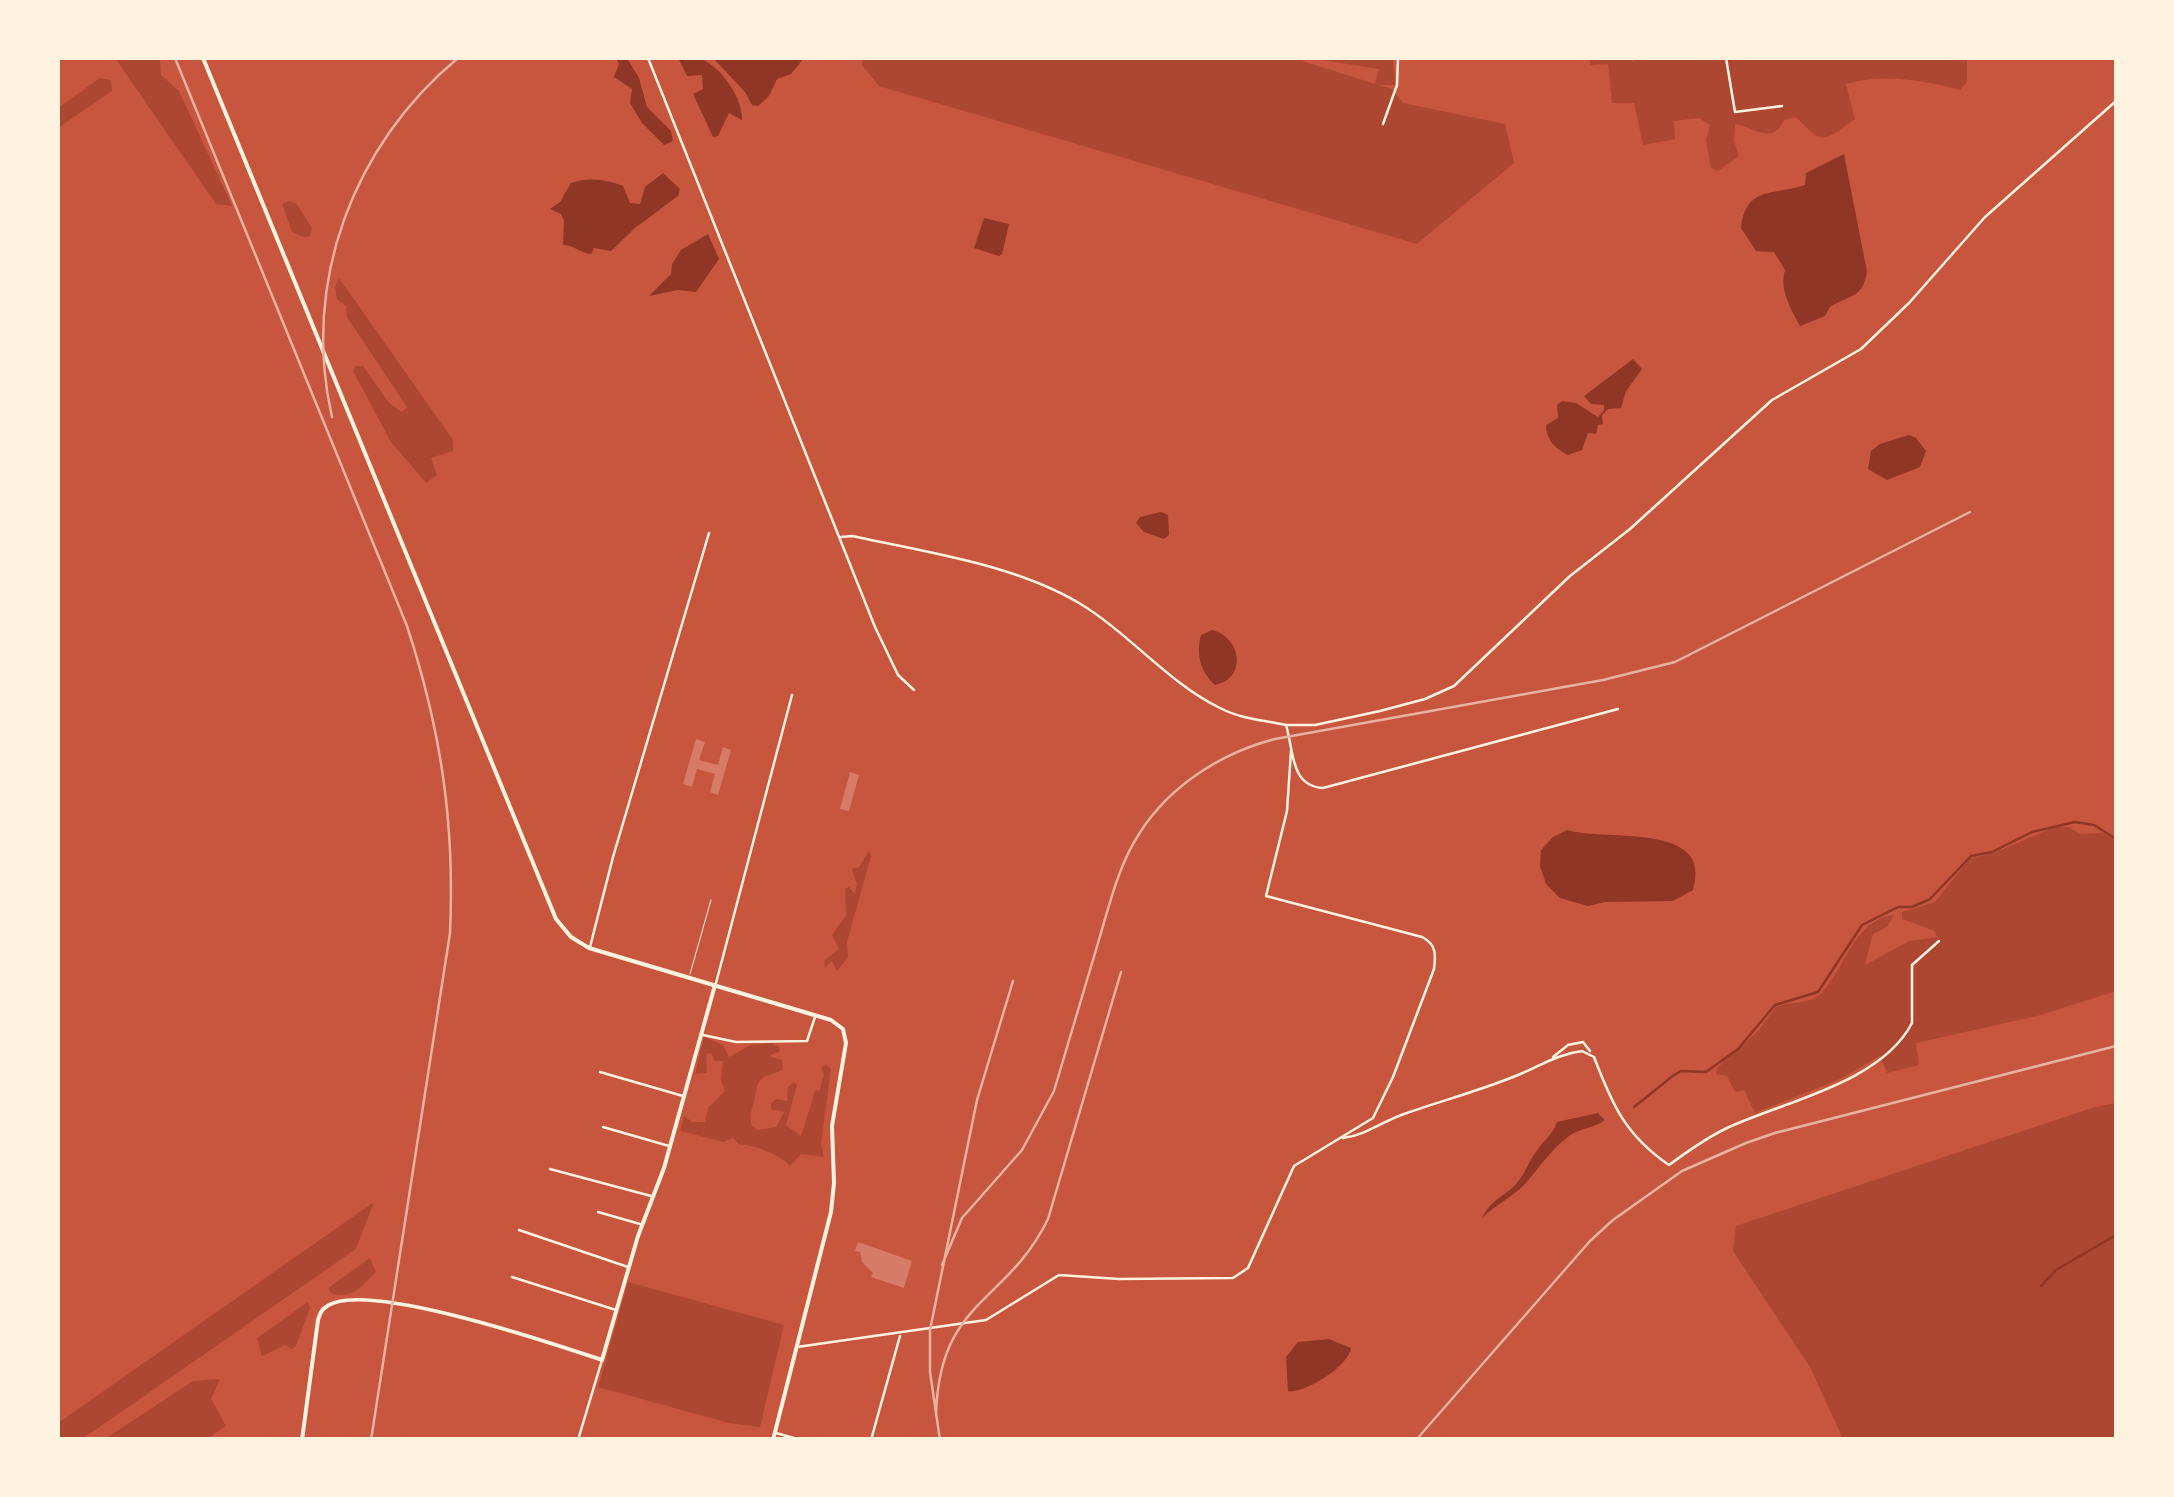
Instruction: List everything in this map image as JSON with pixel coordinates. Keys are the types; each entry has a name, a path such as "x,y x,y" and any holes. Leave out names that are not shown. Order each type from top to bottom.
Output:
{"main road":[{"path":"203,58 546,899 562,928 589,948 815,1015 836,1022 843,1029 846,1043 832,1126 833,1198 773,1440"},
{"path":"302,1440 314,1346 321,1312 326,1306 380,1302 478,1321 602,1360 670,1147 715,985"}],"street":[{"path":"648,58 889,660 914,690"},
{"path":"1383,124 1398,85 1398,58"},
{"path":"1726,58 1734,112 1782,106"},
{"path":"1760,58 1805,58"},
{"path":"841,537 853,536 927,552 1048,587 1104,620 1169,674 1218,708 1242,717 1286,726 1315,726 1425,699 1454,686 1570,576 1630,529 1772,400 1861,349 1920,292 1985,217 2116,101"},
{"path":"589,948 709,533"},
{"path":"715,985 792,695"},
{"path":"1286,726 1304,784 1323,788 1618,709"},
{"path":"796,1348 986,1320 1060,1275 1234,1278 1248,1268 1286,1179 1303,1158 1373,1118 1436,956 1433,946 1422,937 1266,896 1287,811 1291,750"},
{"path":"1341,1138 1359,1136 1411,1111 1517,1076 1577,1042 1588,1046 1619,1118 1654,1155 1668,1164 1726,1128 1848,1080 1882,1058 1912,1023 1912,965 1939,941"},
{"path":"702,1034 736,1042 807,1041 815,1015"},
{"path":"1552,1058 1591,1052"},
{"path":"600,1072 684,1096"},
{"path":"604,1127 670,1147"},
{"path":"550,1169 653,1197"},
{"path":"598,1212 642,1225"},
{"path":"519,1230 629,1268"},
{"path":"512,1276 618,1310"},
{"path":"870,1440 900,1335"},
{"path":"578,1440 602,1360"},
{"path":"775,1432 801,1440"},
{"path":"1004,1440 1050,1440"}],"lane":[{"path":"690,977 711,900"}],"shaded area":[{"path":"115,58 160,58 161,75 179,91 232,206 216,204"},
{"path":"616,58 627,58 639,78 647,107 671,131 673,141 664,145 642,123 630,103 632,89 614,77 619,64"},
{"path":"678,58 700,59 717,70 735,94 742,120 729,113 718,136 713,137 693,94 703,89 702,75 687,76"},
{"path":"713,58 804,58 791,74 777,79 769,96 758,106 752,105"},
{"path":"863,58 1293,58 1375,84 1379,69 1310,58 1393,58 1395,85 1378,85 1392,89 1403,103 1505,124 1514,163 1417,244 879,86 862,65"},
{"path":"1590,58 1967,58 1967,82 1960,90 1903,79 1846,84 1855,119 1835,133 1818,136 1796,117 1784,120 1779,128 1768,133 1735,124 1734,141 1739,156 1718,171 1711,168 1706,140 1710,125 1699,118 1674,121 1675,139 1643,145 1634,103 1612,103 1608,64 1590,65"},
{"path":"100,78 111,80 112,91 58,128 58,108"},
{"path":"1844,154 1867,272 1865,281 1859,292 1830,307 1825,316 1800,326 1785,292 1785,270 1774,252 1756,251 1741,228 1744,214 1755,198 1805,185 1806,173"},
{"path":"663,173 680,189 678,196 611,251 594,248 591,254 563,245 564,221 561,214 550,209 560,202 571,183 604,180 623,186 630,203 640,204 645,187"},
{"path":"296,203 312,228 310,236 292,232 282,204"},
{"path":"984,218 1009,224 999,256 974,248"},
{"path":"708,234 719,259 696,292 678,290 649,296 671,274 681,250"},
{"path":"339,278 453,440 453,451 431,458 437,475 426,483 391,442 353,371 356,366 363,366 389,403 402,412 407,407 347,317 346,306 337,299 335,287"},
{"path":"1633,359 1642,369 1626,391 1621,408 1608,409 1602,415 1603,424 1598,425 1596,434 1588,433 1582,450 1568,455 1555,446 1546,425 1558,418 1557,405 1562,401 1576,403 1598,417 1604,405 1591,404 1584,396"},
{"path":"1909,435 1926,451 1920,467 1887,480 1868,469 1871,451"},
{"path":"1161,512 1168,515 1169,535 1164,539 1144,532 1136,523 1140,517"},
{"path":"1212,630 1229,641 1237,658 1233,674 1215,685 1199,655 1201,635"},
{"path":"2056,827 2068,827 2081,834 2102,833 2116,841 2116,991 2041,1015 1916,1043 1919,1065 1887,1073 1880,1056 1840,1079 1755,1113 1744,1090 1735,1092 1727,1076 1716,1074 1717,1068 1758,1031 1776,1007 1821,993 1869,926 1894,915 1887,927 1873,934 1865,965 1909,941 1937,937 1935,931 1902,919 1902,912 1935,902 1970,858"},
{"path":"1567,830 1673,844 1688,853 1695,868 1693,890 1673,901 1588,906 1560,898 1546,884 1540,866 1541,850"},
{"path":"869,851 871,856 847,942 848,957 837,971 832,961 825,967 824,961 839,949 832,935 846,915 845,889 849,887 855,894 857,884 852,869 859,867"},
{"path":"704,1037 723,1045 729,1057 751,1045 771,1043 780,1047 779,1052 769,1056 782,1060 783,1070 763,1078 757,1087 751,1117 752,1126 758,1130 776,1127 784,1112 771,1109 771,1104 776,1099 787,1101 788,1087 794,1082 797,1085 786,1125 801,1136 815,1091 820,1090 824,1074 821,1068 826,1064 831,1069 821,1144 824,1157 801,1154 790,1166 774,1154 739,1144 733,1138 724,1142 680,1131 684,1116 692,1122 705,1122 708,1108 725,1091 721,1081 723,1061 714,1061 711,1053 706,1054 707,1073 695,1074"},
{"path":"2116,1103 2116,1439 1843,1439 1810,1367 1733,1251 1736,1226"},
{"path":"1598,1113 1605,1120 1569,1136 1521,1188 1482,1218 1519,1180 1557,1122"},
{"path":"374,1202 356,1249 82,1439 58,1439 58,1423"},
{"path":"370,1258 376,1272 361,1287 345,1295 331,1293 328,1288"},
{"path":"628,1282 784,1325 760,1427 729,1423 598,1387"},
{"path":"308,1302 310,1308 296,1346 292,1349 285,1345 262,1356 257,1338"},
{"path":"1329,1339 1351,1348 1343,1363 1314,1383 1288,1391 1286,1357 1298,1342"},
{"path":"220,1379 211,1399 226,1426 207,1439 105,1439 193,1381"}],"building":[{"path":"696,739 705,742 699,760 718,765 723,747 731,750 718,795 710,792 715,774 697,769 692,787 683,784"},
{"path":"850,772 859,775 849,811 840,809"},
{"path":"858,1242 912,1261 904,1288 871,1277 873,1273 862,1262 860,1252 855,1251"}],"waterway":[{"path":"1634,1107 1681,1071 1706,1072 1738,1049 1775,1005 1818,992 1862,925 1898,907 1912,907 1930,899 1971,856 1992,852 2032,832 2075,822 2094,825 2116,839"},
{"path":"2041,1286 2056,1270 2116,1235"}],"railway":[{"path":"175,58 407,626 429,702 443,777 450,853 450,933 371,1440"},
{"path":"332,417 324,367 324,317 331,267 344,220 364,174 390,132 421,93 458,58"},
{"path":"942,1265 962,1218 1022,1150 1054,1091 1125,859 1151,817 1198,774 1235,753 1275,739 1603,680 1675,662 1970,512"},
{"path":"936,1415 940,1377 949,1348 962,1325 1013,1270 1048,1219 1121,972"},
{"path":"940,1440 930,1372 930,1330 977,1100 1013,981"},
{"path":"1416,1440 1590,1241 1682,1171 1775,1133 2116,1046"}]}
